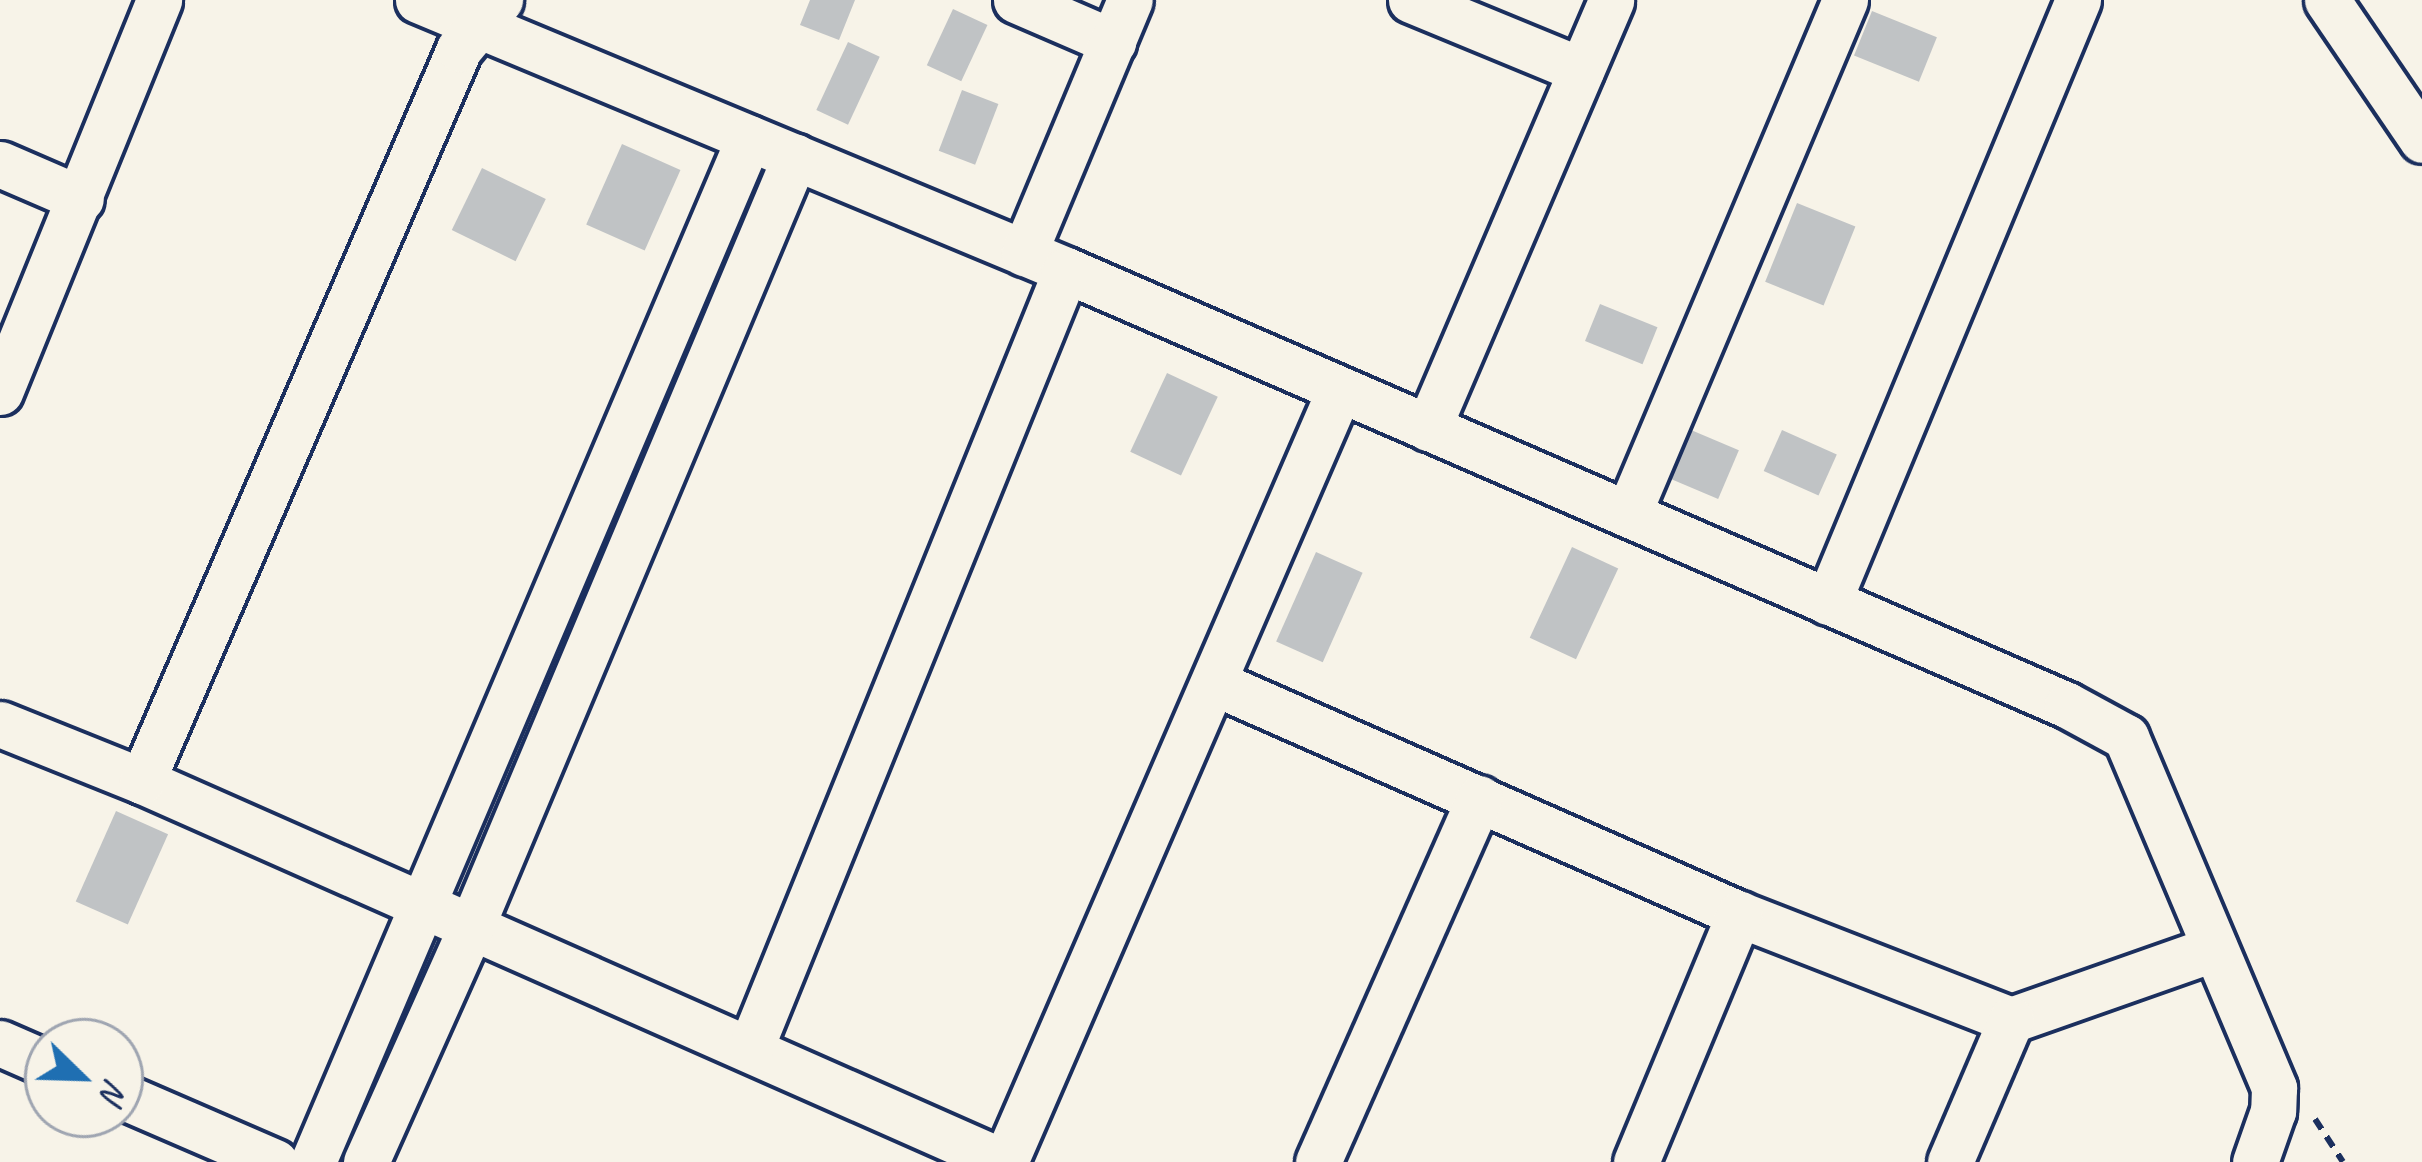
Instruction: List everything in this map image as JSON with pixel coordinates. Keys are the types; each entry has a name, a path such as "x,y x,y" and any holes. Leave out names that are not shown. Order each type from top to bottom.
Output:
{"street":[{"path":"0,392 160,0"},
{"path":"418,0 490,13 749,138 1628,514 2126,737 2274,1088 2255,1162"},
{"path":"1016,0 1113,42"},
{"path":"1024,253 1130,0"},
{"path":"1411,0 1581,70"},
{"path":"1428,428 1611,0"},
{"path":"1628,514 1845,0"},
{"path":"1828,602 2078,0"},
{"path":"2327,0 2422,140"},
{"path":"142,781 459,49 490,13"},
{"path":"314,1162 749,138"},
{"path":"366,1162 470,930 795,157"},
{"path":"0,164 82,199"},
{"path":"751,1047 1066,270"},
{"path":"0,724 142,781 422,910 751,1047 1004,1162 1339,391"},
{"path":"1215,683 1739,914 2011,1020 2215,948"},
{"path":"1318,1162 1479,798"},
{"path":"1636,1162 1739,914"},
{"path":"1950,1162 2011,1020"},
{"path":"144,1105 275,1162"}],"building":[{"path":"810,0 855,0 839,40 800,25"},
{"path":"953,9 987,25 961,81 927,65"},
{"path":"1872,11 1937,37 1919,82 1854,56"},
{"path":"848,42 880,57 848,125 816,110"},
{"path":"962,90 998,104 975,165 939,151"},
{"path":"622,144 680,170 645,250 586,224"},
{"path":"482,168 546,199 516,261 452,230"},
{"path":"1797,203 1855,227 1824,305 1765,282"},
{"path":"1600,304 1657,327 1643,364 1585,341"},
{"path":"1167,373 1218,397 1181,476 1130,452"},
{"path":"1691,430 1739,450 1718,499 1670,479"},
{"path":"1782,430 1837,454 1819,496 1764,471"},
{"path":"1572,547 1618,569 1576,659 1530,638"},
{"path":"1316,552 1363,573 1323,662 1276,642"},
{"path":"116,811 168,834 128,925 76,901"}]}
